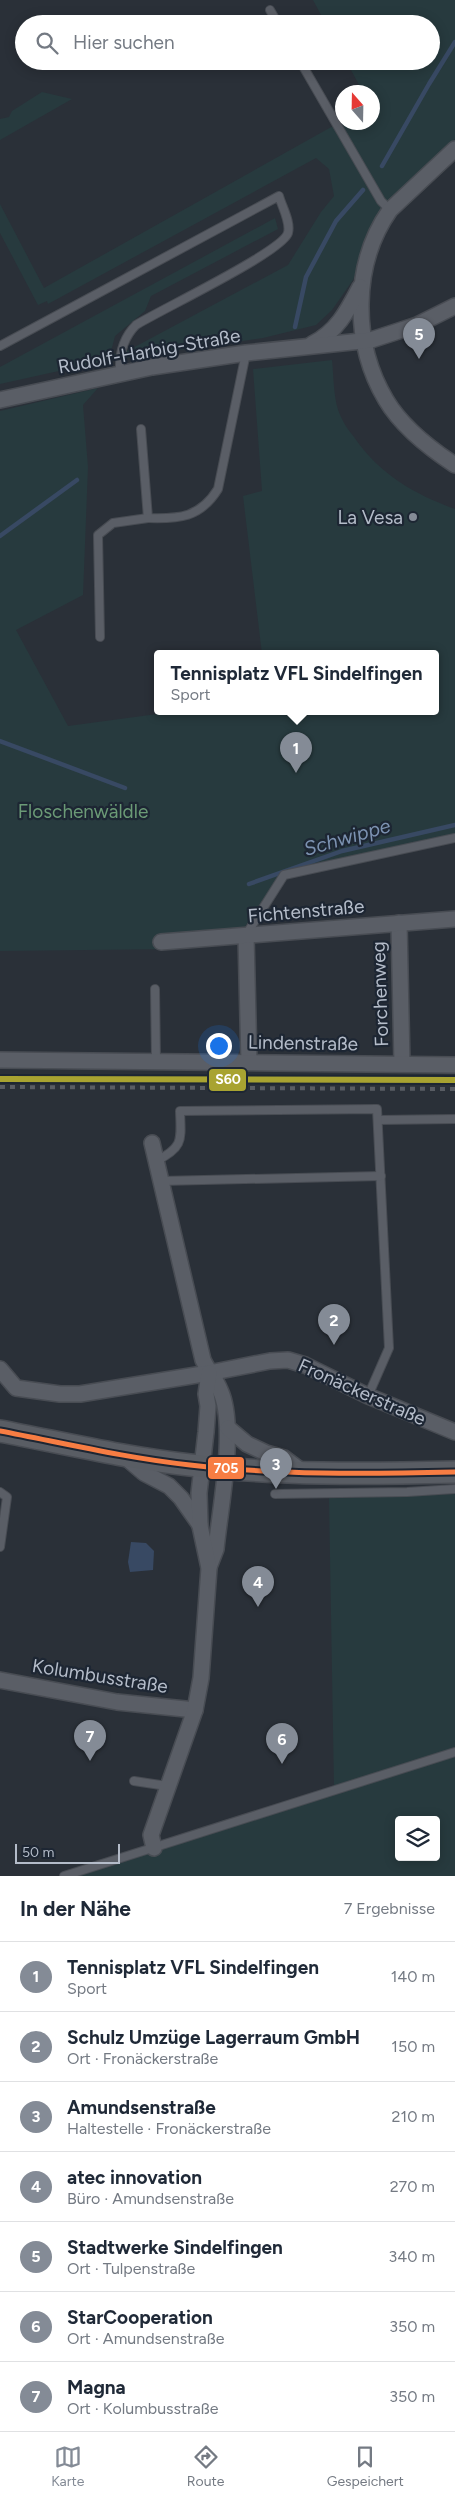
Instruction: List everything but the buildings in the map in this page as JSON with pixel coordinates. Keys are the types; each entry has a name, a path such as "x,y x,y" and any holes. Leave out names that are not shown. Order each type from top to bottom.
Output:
{"main road":[{"path":"0,1431 123,1455 202,1466 304,1473 455,1472"}],"street":[{"path":"455,148 390,210 373,240 362,283 361,311 364,340 375,379 396,413 424,443 455,465"},
{"name":"Rudolf-Harbig-Straße","path":"306,346 326,337 342,319 362,283"},
{"name":"Rudolf-Harbig-Straße","path":"0,400 120,372 246,353 364,340 417,325 455,306"},
{"name":"Fichtenstraße","path":"161,942 455,919"},
{"name":"Forchenweg","path":"398,924 402,1064"},
{"path":"246,936 249,1062"},
{"name":"Lindenstraße","path":"0,1060 455,1065"},
{"path":"152,1143 203,1360 209,1373 221,1390 228,1428 216,1549 209,1568 201,1678 195,1710 168,1786 152,1841"},
{"name":"Fronäckerstraße","path":"0,1385 53,1394 80,1394 209,1373 270,1360 288,1360 305,1365 368,1396 455,1432"},
{"path":"0,1369 16,1388"},
{"path":"209,1373 206,1432 199,1493 200,1526 209,1568"},
{"path":"228,1428 247,1444 266,1453 284,1458 304,1473"},
{"path":"123,1455 144,1473 169,1486 181,1498 200,1526"},
{"name":"Kolumbusstraße","path":"0,1680 117,1702 195,1710"}],"lane":[{"path":"270,10 273,15"},
{"path":"305,70 381,201 390,210"},
{"path":"0,346 279,196 289,227 287,236 264,254 136,325 125,336 120,361 120,372"},
{"path":"100,636 98,535 112,523 148,518 168,518 196,513 210,502 218,490 246,353"},
{"path":"141,429 148,518"},
{"path":"246,936 284,875 455,838"},
{"path":"155,989 156,1062"},
{"path":"156,1161 174,1152 181,1138 180,1111 377,1109 388,1348 368,1396"},
{"path":"378,1120 455,1119"},
{"path":"161,1181 380,1176"},
{"path":"275,1494 407,1492 455,1489"},
{"path":"0,1492 7,1497 0,1547"},
{"path":"64,1876 152,1841 455,1752"},
{"path":"134,1781 168,1786"}],"green space":[{"path":"313,0 455,0 455,139 375,219 353,280 332,310 316,325 263,338 104,361 0,384 0,367 275,218 278,229 151,296 145,311 115,336 110,355 129,350 288,265 321,212 334,196 329,169 316,158 48,304 47,301 38,305 0,233 0,204 44,288 335,125 335,130 380,130 380,85 359,85 351,70 440,70 440,15 321,15"},
{"path":"42,92 72,99 0,140 0,119 9,117 12,111"},
{"name":"Floschenwäldle","path":"332,360 338,411 342,420 364,450 398,481 425,497 455,509 455,835 284,871 242,931 180,942 174,949 0,951 0,411 98,388 83,405 88,467 83,595 16,630 68,726 154,714 439,715 439,650 262,650 243,496 262,491 253,369"},
{"path":"455,1494 455,1748 334,1786 329,1498"},
{"path":"455,1756 455,1876 78,1876"}],"water":[{"path":"131,1542 146,1543 154,1551 153,1570 130,1572 128,1562"}],"waterway":[{"name":"Schwippe","path":"440,66 455,42"},
{"name":"Schwippe","path":"382,166 438,70"},
{"name":"Schwippe","path":"295,327 306,277 336,221 363,190"},
{"name":"Schwippe","path":"0,536 77,480"},
{"name":"Schwippe","path":"0,741 125,788"},
{"name":"Schwippe","path":"249,884 342,851 455,825"}],"railway":[{"path":"0,1087 455,1089"}],"transit line":[{"name":"S60","path":"0,1079 455,1080"},
{"name":"705","path":"0,1431 142,1458 190,1465 256,1471 322,1473 455,1472"}],"place":[{"name":"Stadtwerke Sindelfingen","path":"419,359"},
{"name":"La Vesa","path":"413,517"},
{"name":"Tennisplatz VFL Sindelfingen","path":"296,773"},
{"name":"Schulz Umzüge Lagerraum GmbH","path":"334,1345"},
{"name":"Amundsenstraße","path":"276,1489"},
{"name":"atec innovation","path":"258,1607"},
{"name":"Magna","path":"90,1761"},
{"name":"StarCooperation","path":"282,1764"}]}
